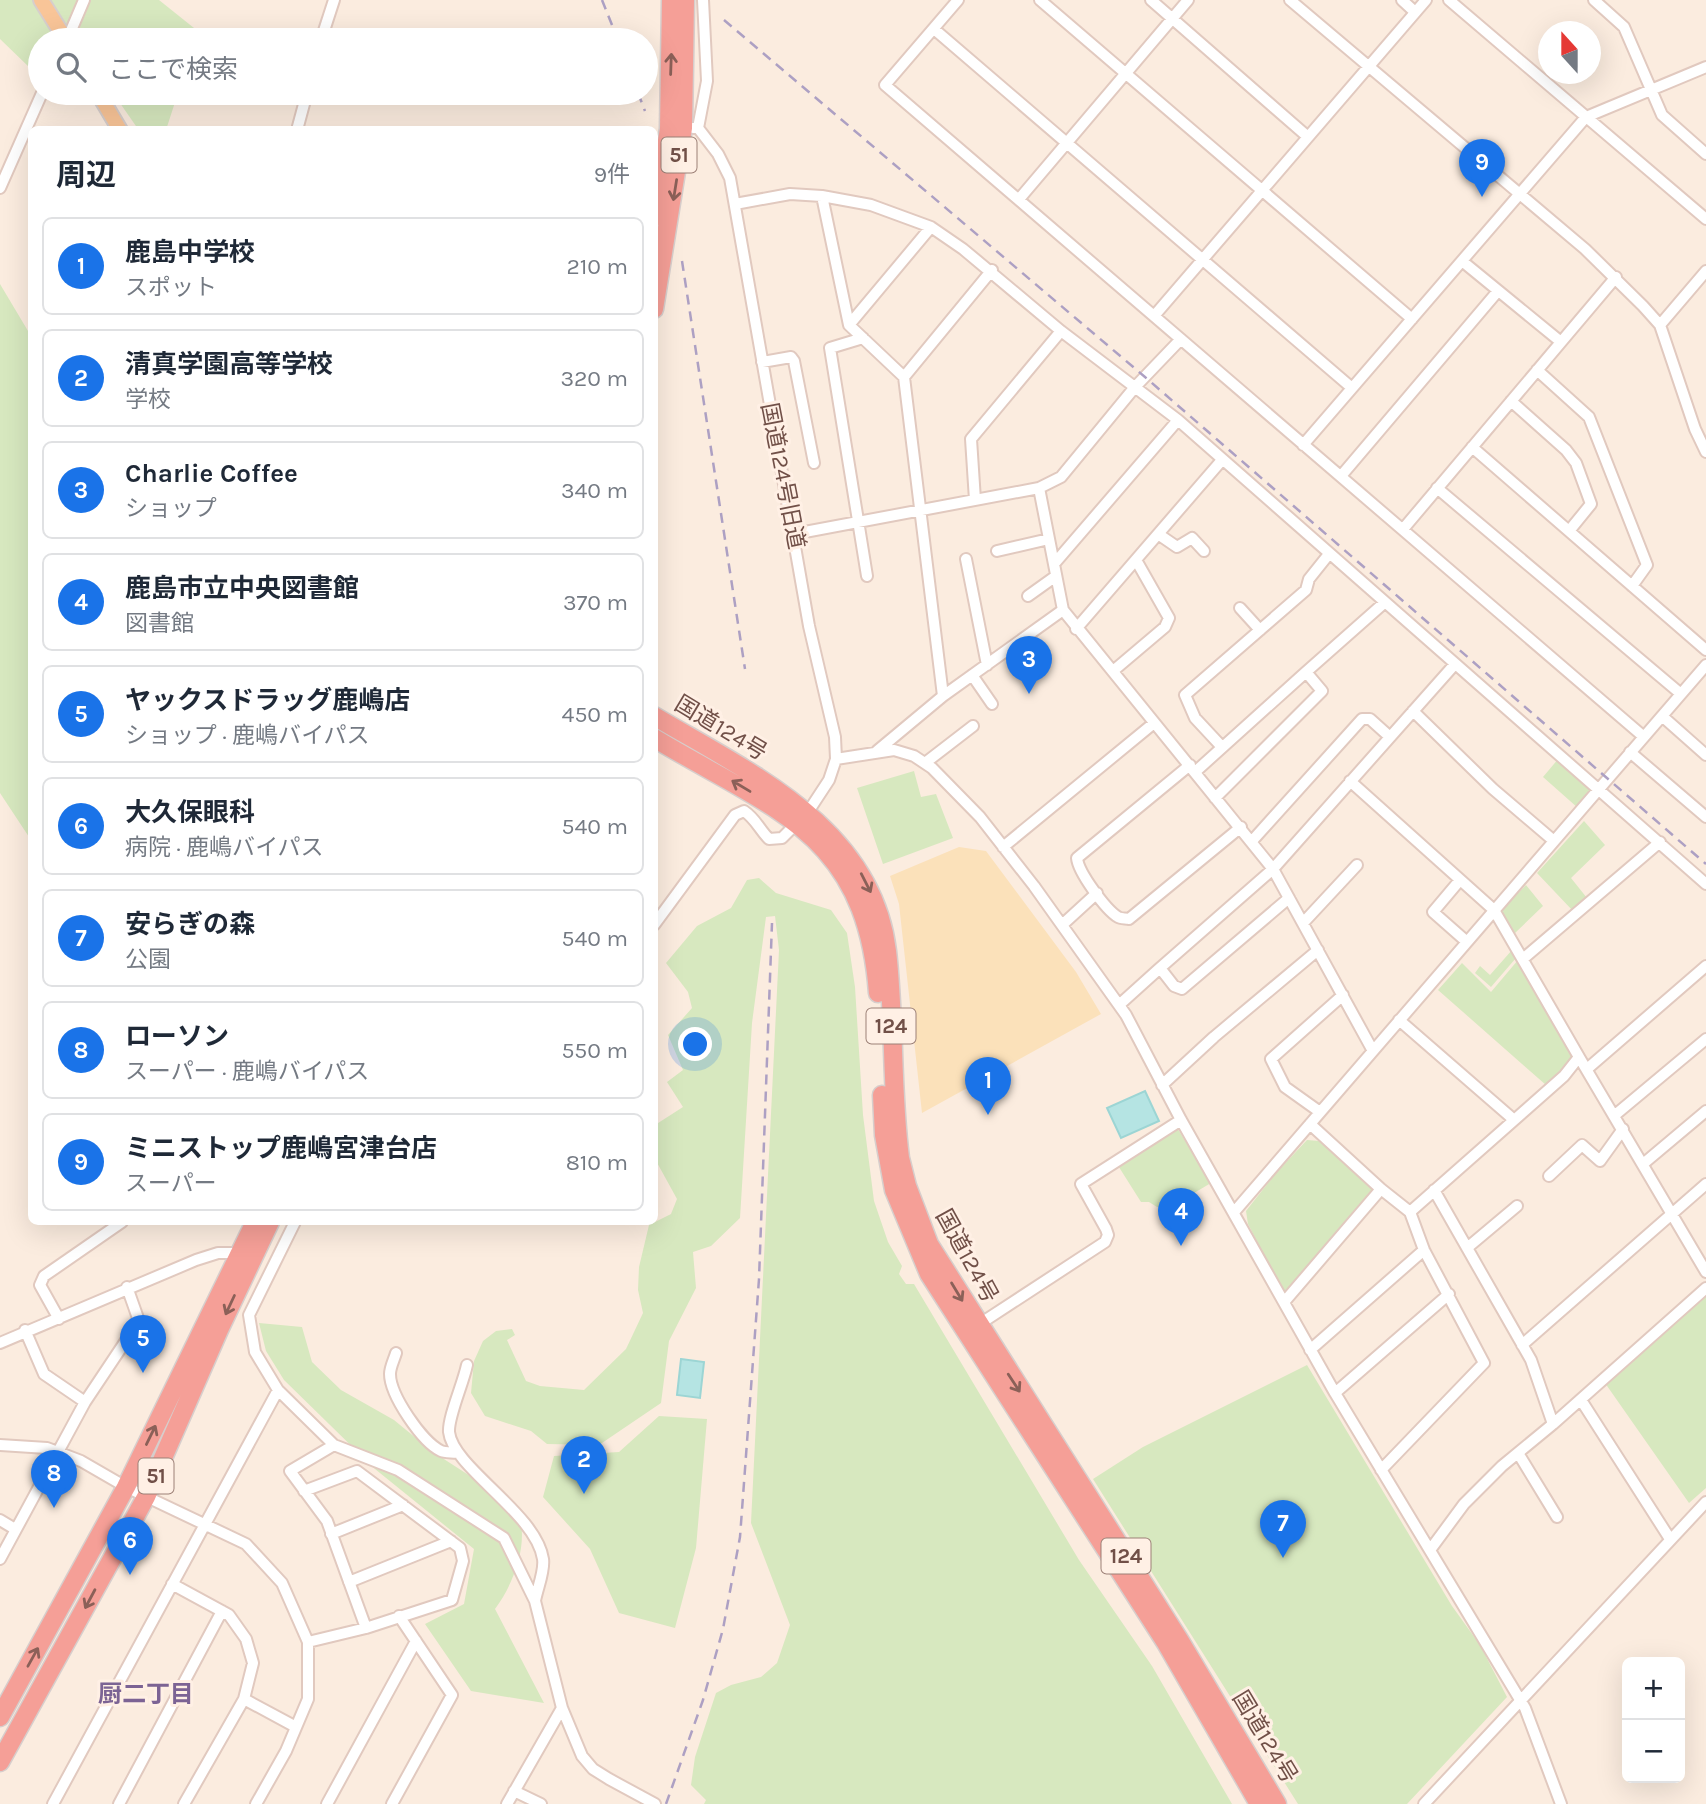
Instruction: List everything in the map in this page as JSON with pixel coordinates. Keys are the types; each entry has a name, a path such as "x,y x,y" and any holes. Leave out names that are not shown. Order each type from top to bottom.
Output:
{"highway":[{"name":"51","path":"658,205 683,128 671,0"},
{"name":"51","path":"658,284 683,128 685,0"},
{"name":"国道124号","path":"658,718 770,785 803,817 840,866 869,931 878,998 884,1135 894,1190 929,1275 971,1329 1180,1641 1276,1804"},
{"name":"国道124号","path":"658,740 803,817"},
{"name":"51","path":"0,1717 126,1487 254,1225"},
{"name":"51","path":"0,1764 146,1497 269,1225"},
{"name":"国道124号","path":"971,1329 1166,1643 1259,1804"}],"main road":[{"path":"41,0 59,28"},
{"path":"105,105 118,126"}],"street":[{"path":"72,28 84,0"},
{"path":"325,28 334,0"},
{"path":"683,128 706,81 703,0"},
{"path":"958,0 885,85 1404,528 1643,737"},
{"path":"1040,0 1412,319"},
{"path":"1151,0 1308,137"},
{"path":"1020,198 1188,0"},
{"path":"1290,0 1616,276 1660,326 1695,429 1706,452"},
{"path":"1402,0 1415,12"},
{"path":"1154,316 1426,0"},
{"path":"1449,0 1706,219"},
{"path":"1594,0 1624,27 1662,115 1706,154"},
{"path":"934,29 1352,388"},
{"path":"1303,444 1586,117 1706,67"},
{"path":"0,188 37,105"},
{"path":"298,126 304,105"},
{"name":"国道124号旧道","path":"683,128 718,154 730,178 809,626 835,737 836,760"},
{"path":"735,204 790,194 822,196 871,205 931,227 992,270 1061,331 1178,420 1384,603 1600,788 1706,884"},
{"path":"822,196 849,325 904,377 918,511 943,696"},
{"path":"849,325 931,227"},
{"path":"1462,261 1561,342"},
{"path":"904,377 992,270"},
{"path":"1660,326 1706,271"},
{"path":"1404,528 1616,276"},
{"path":"1340,476 1498,291"},
{"path":"975,500 971,439 1061,331"},
{"path":"863,338 830,348 867,576"},
{"path":"794,534 1039,488 1061,477 1135,387 1181,339"},
{"path":"762,362 791,357 794,361 814,463"},
{"path":"1537,370 1588,417 1647,565 1632,586"},
{"path":"1511,401 1566,450 1576,463 1591,505 1569,531"},
{"path":"1054,564 1178,420"},
{"path":"1472,447 1706,650"},
{"path":"1076,629 1222,460"},
{"path":"1039,488 1063,610 1273,869 1373,1051"},
{"path":"1437,488 1681,694"},
{"path":"1158,534 1177,547 1192,538 1204,551"},
{"path":"997,551 1049,539"},
{"path":"1222,747 1195,718 1185,695 1306,590 1309,579 1329,554"},
{"path":"966,559 987,665"},
{"path":"1113,671 1165,627 1169,618 1136,559"},
{"path":"1028,596 1056,576"},
{"path":"1241,827 1129,919 1118,917 1078,868 1077,858 1222,747 1384,603"},
{"path":"1240,608 1260,630"},
{"path":"877,751 943,696 1063,610"},
{"path":"1012,647 1028,670"},
{"path":"1119,1005 1273,869 1455,664"},
{"path":"1235,1211 1706,665"},
{"path":"1215,798 1322,691 1306,672"},
{"path":"972,675 992,704"},
{"path":"1413,711 1493,789 1554,841"},
{"path":"1662,716 1706,755"},
{"path":"1252,841 1362,719 1370,719 1390,737"},
{"path":"1003,847 1154,723"},
{"path":"925,763 973,726"},
{"path":"658,920 735,816 744,811 756,819 764,834 775,840 788,834 803,817 829,780 836,760 877,751 901,752 925,763 980,817 1119,1005 1310,1350 1520,1700 1561,1804"},
{"path":"1630,752 1706,817"},
{"path":"1350,781 1494,910 1706,1272"},
{"path":"1524,958 1660,842"},
{"path":"1303,923 1357,865"},
{"path":"1460,880 1433,912 1467,942"},
{"path":"1062,925 1097,893"},
{"path":"1160,968 1174,986 1182,989 1289,898"},
{"path":"1162,1085 1213,1037 1318,950"},
{"path":"1587,1069 1706,966"},
{"path":"1320,1112 1285,1087 1270,1059 1343,995"},
{"path":"1399,1020 1513,1119"},
{"path":"1615,1115 1706,1038"},
{"path":"1410,1212 1564,1076 1579,1057"},
{"path":"1643,1164 1706,1111"},
{"path":"971,1329 1105,1242 1108,1235 1106,1229 1081,1184 1181,1121"},
{"path":"1310,1124 1410,1212 1424,1250 1484,1363 1381,1470"},
{"path":"1549,1176 1582,1145 1600,1161 1623,1129"},
{"path":"1522,1345 1706,1184"},
{"path":"1285,1301 1381,1189"},
{"path":"1434,1190 1522,1345 1553,1424"},
{"path":"1467,1248 1517,1206"},
{"path":"59,1319 40,1286 44,1276 118,1225"},
{"path":"294,1225 249,1315 255,1352 278,1390 334,1445 398,1469 504,1538 535,1601 562,1708 582,1756 593,1769 655,1804"},
{"path":"1310,1350 1424,1250"},
{"path":"0,1343 127,1287 218,1253 240,1253"},
{"path":"0,1559 85,1402 139,1321 127,1287"},
{"path":"1430,1550 1464,1504 1706,1288"},
{"path":"1335,1393 1449,1294"},
{"path":"25,1330 44,1374 85,1402"},
{"path":"396,1353 390,1371 390,1383 400,1405 408,1418 440,1451 457,1453"},
{"path":"467,1365 461,1393 449,1418 449,1434 457,1453 491,1485 534,1537 544,1560 535,1601"},
{"path":"56,1803 203,1525 278,1390"},
{"path":"1581,1399 1670,1539"},
{"path":"0,1445 11,1443 59,1451 146,1497 246,1544 282,1583 308,1642 308,1699 256,1804"},
{"path":"334,1445 290,1471 327,1521 366,1628"},
{"path":"1518,1453 1557,1517"},
{"path":"303,1491 357,1471 460,1548 463,1561 452,1600 366,1628 308,1642"},
{"path":"1424,1804 1706,1503"},
{"path":"331,1534 403,1505"},
{"path":"0,1520 15,1528"},
{"path":"349,1582 451,1541"},
{"path":"172,1584 229,1615 246,1639 253,1663 244,1699 184,1804"},
{"path":"119,1804 222,1611"},
{"path":"392,1804 452,1695 399,1616"},
{"path":"327,1804 416,1641"},
{"path":"244,1699 296,1727"},
{"path":"507,1804 562,1708"},
{"path":"514,1791 541,1804"}],"green space":[{"path":"0,0 159,0 194,28 69,28 60,15 55,28 28,28 28,66 0,39"},
{"path":"121,105 174,105 167,126 136,126"},
{"path":"0,284 28,331 28,835 0,793"},
{"path":"1559,758 1592,786 1592,792 1578,808 1543,777"},
{"path":"914,771 921,797 936,794 953,838 883,864 857,788"},
{"path":"1584,821 1605,845 1571,878 1587,898 1573,911 1537,873"},
{"path":"759,878 776,893 831,910 847,933 855,987 863,1115 874,1201 888,1242 902,1266 899,1274 906,1284 914,1284 1079,1560 1152,1666 1232,1804 704,1804 706,1800 691,1785 695,1757 716,1693 731,1685 761,1677 777,1663 790,1625 751,1523 779,950 775,916 766,917 752,1023 740,1218 711,1246 693,1252 696,1288 669,1341 661,1403 599,1445 547,1444 531,1431 485,1416 471,1393 474,1361 483,1341 496,1331 512,1329 515,1335 507,1340 526,1381 540,1386 584,1390 626,1349 643,1313 638,1290 639,1267 649,1225 658,1225 658,1220 671,1214 677,1199 658,1164 658,1123 683,1107 667,1082 683,1070 668,1035 692,1008 688,992 666,963 697,926 731,908 747,880"},
{"path":"1526,885 1543,906 1515,933 1500,912"},
{"path":"1512,950 1516,958 1491,987 1475,973 1480,966 1490,975"},
{"path":"1518,960 1573,1058 1546,1085 1438,990 1462,963 1491,992"},
{"path":"1176,1126 1211,1183 1172,1206 1157,1207 1149,1202 1141,1202 1117,1164"},
{"path":"1307,1140 1319,1141 1376,1189 1285,1296 1248,1224 1246,1211"},
{"path":"1706,1292 1706,1488 1689,1503 1605,1383"},
{"path":"259,1323 302,1327 312,1362 341,1390 394,1420 433,1452 515,1505 522,1531 519,1559 509,1586 495,1609 544,1703 471,1691 425,1624 464,1604 474,1549 375,1469 284,1380 266,1351"},
{"path":"1307,1365 1452,1606 1480,1645 1507,1697 1407,1804 1298,1804 1093,1479 1143,1447"},
{"path":"659,1416 707,1419 696,1548 675,1628 619,1613 590,1549 543,1497 554,1456 619,1452"}],"sand":[{"path":"959,847 986,851 1076,972 1101,1014 922,1113 899,904 890,876"}],"water":[{"path":"1145,1091 1159,1121 1121,1138 1107,1108"},
{"path":"681,1359 704,1362 700,1398 677,1395"}],"railway":[{"path":"602,0 613,28"},
{"path":"724,20 1145,377 1706,864"},
{"path":"643,105 645,111"},
{"path":"682,261 745,669"},
{"path":"666,1804 703,1700 723,1629 740,1537 759,1279 772,923"}],"place":[{"name":"ミニストップ鹿嶋宮津台店","path":"1482,197"},
{"name":"Charlie Coffee","path":"1029,694"},
{"name":"鹿島中学校","path":"988,1115"},
{"name":"鹿島市立中央図書館","path":"1181,1246"},
{"name":"ヤックスドラッグ鹿嶋店","path":"143,1373"},
{"name":"清真学園高等学校","path":"584,1494"},
{"name":"ローソン","path":"54,1508"},
{"name":"安らぎの森","path":"1283,1558"},
{"name":"大久保眼科","path":"130,1575"}],"district":[{"name":"厨二丁目","path":"146,1694"}]}
